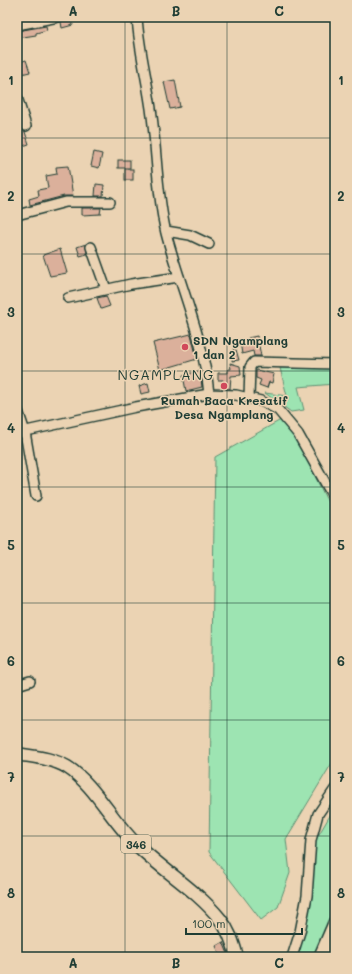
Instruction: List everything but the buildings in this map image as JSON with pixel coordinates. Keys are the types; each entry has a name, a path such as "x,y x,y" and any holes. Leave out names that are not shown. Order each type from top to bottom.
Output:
{"main road":[{"name":"346","path":"17,754 53,761 66,766 79,777 135,843 208,906 219,918 229,931 237,957"},
{"path":"320,957 335,922"}],"street":[{"path":"17,25 58,17"},
{"path":"137,17 139,49 152,115 156,165 166,231 203,359 209,394"},
{"path":"17,97 26,126"},
{"path":"17,215 66,202 110,202"},
{"path":"166,231 190,235 209,244"},
{"path":"91,247 106,290"},
{"path":"68,298 179,277"},
{"path":"250,398 250,367 254,362 335,364"},
{"path":"21,433 136,407 209,394 230,394 250,398 278,410 286,418 298,434 335,499"},
{"path":"17,408 21,433 36,496"},
{"path":"17,685 30,681"},
{"path":"292,957 307,896 311,840 318,814 335,789"}],"green space":[{"path":"280,368 335,369 335,384 298,387 304,410 291,412 265,393 287,396"},
{"path":"286,417 335,517 335,758 286,839 290,873 278,907 261,920 209,852 215,457"},
{"path":"335,807 335,922 317,957 297,957 310,902 315,841"}],"place":[{"name":"SDN Ngamplang 1 dan 2","path":"185,347"},
{"name":"Rumah Baca Kresatif Desa Ngamplang","path":"224,386"}],"district":[{"name":"NGAMPLANG","path":"166,374"}]}
